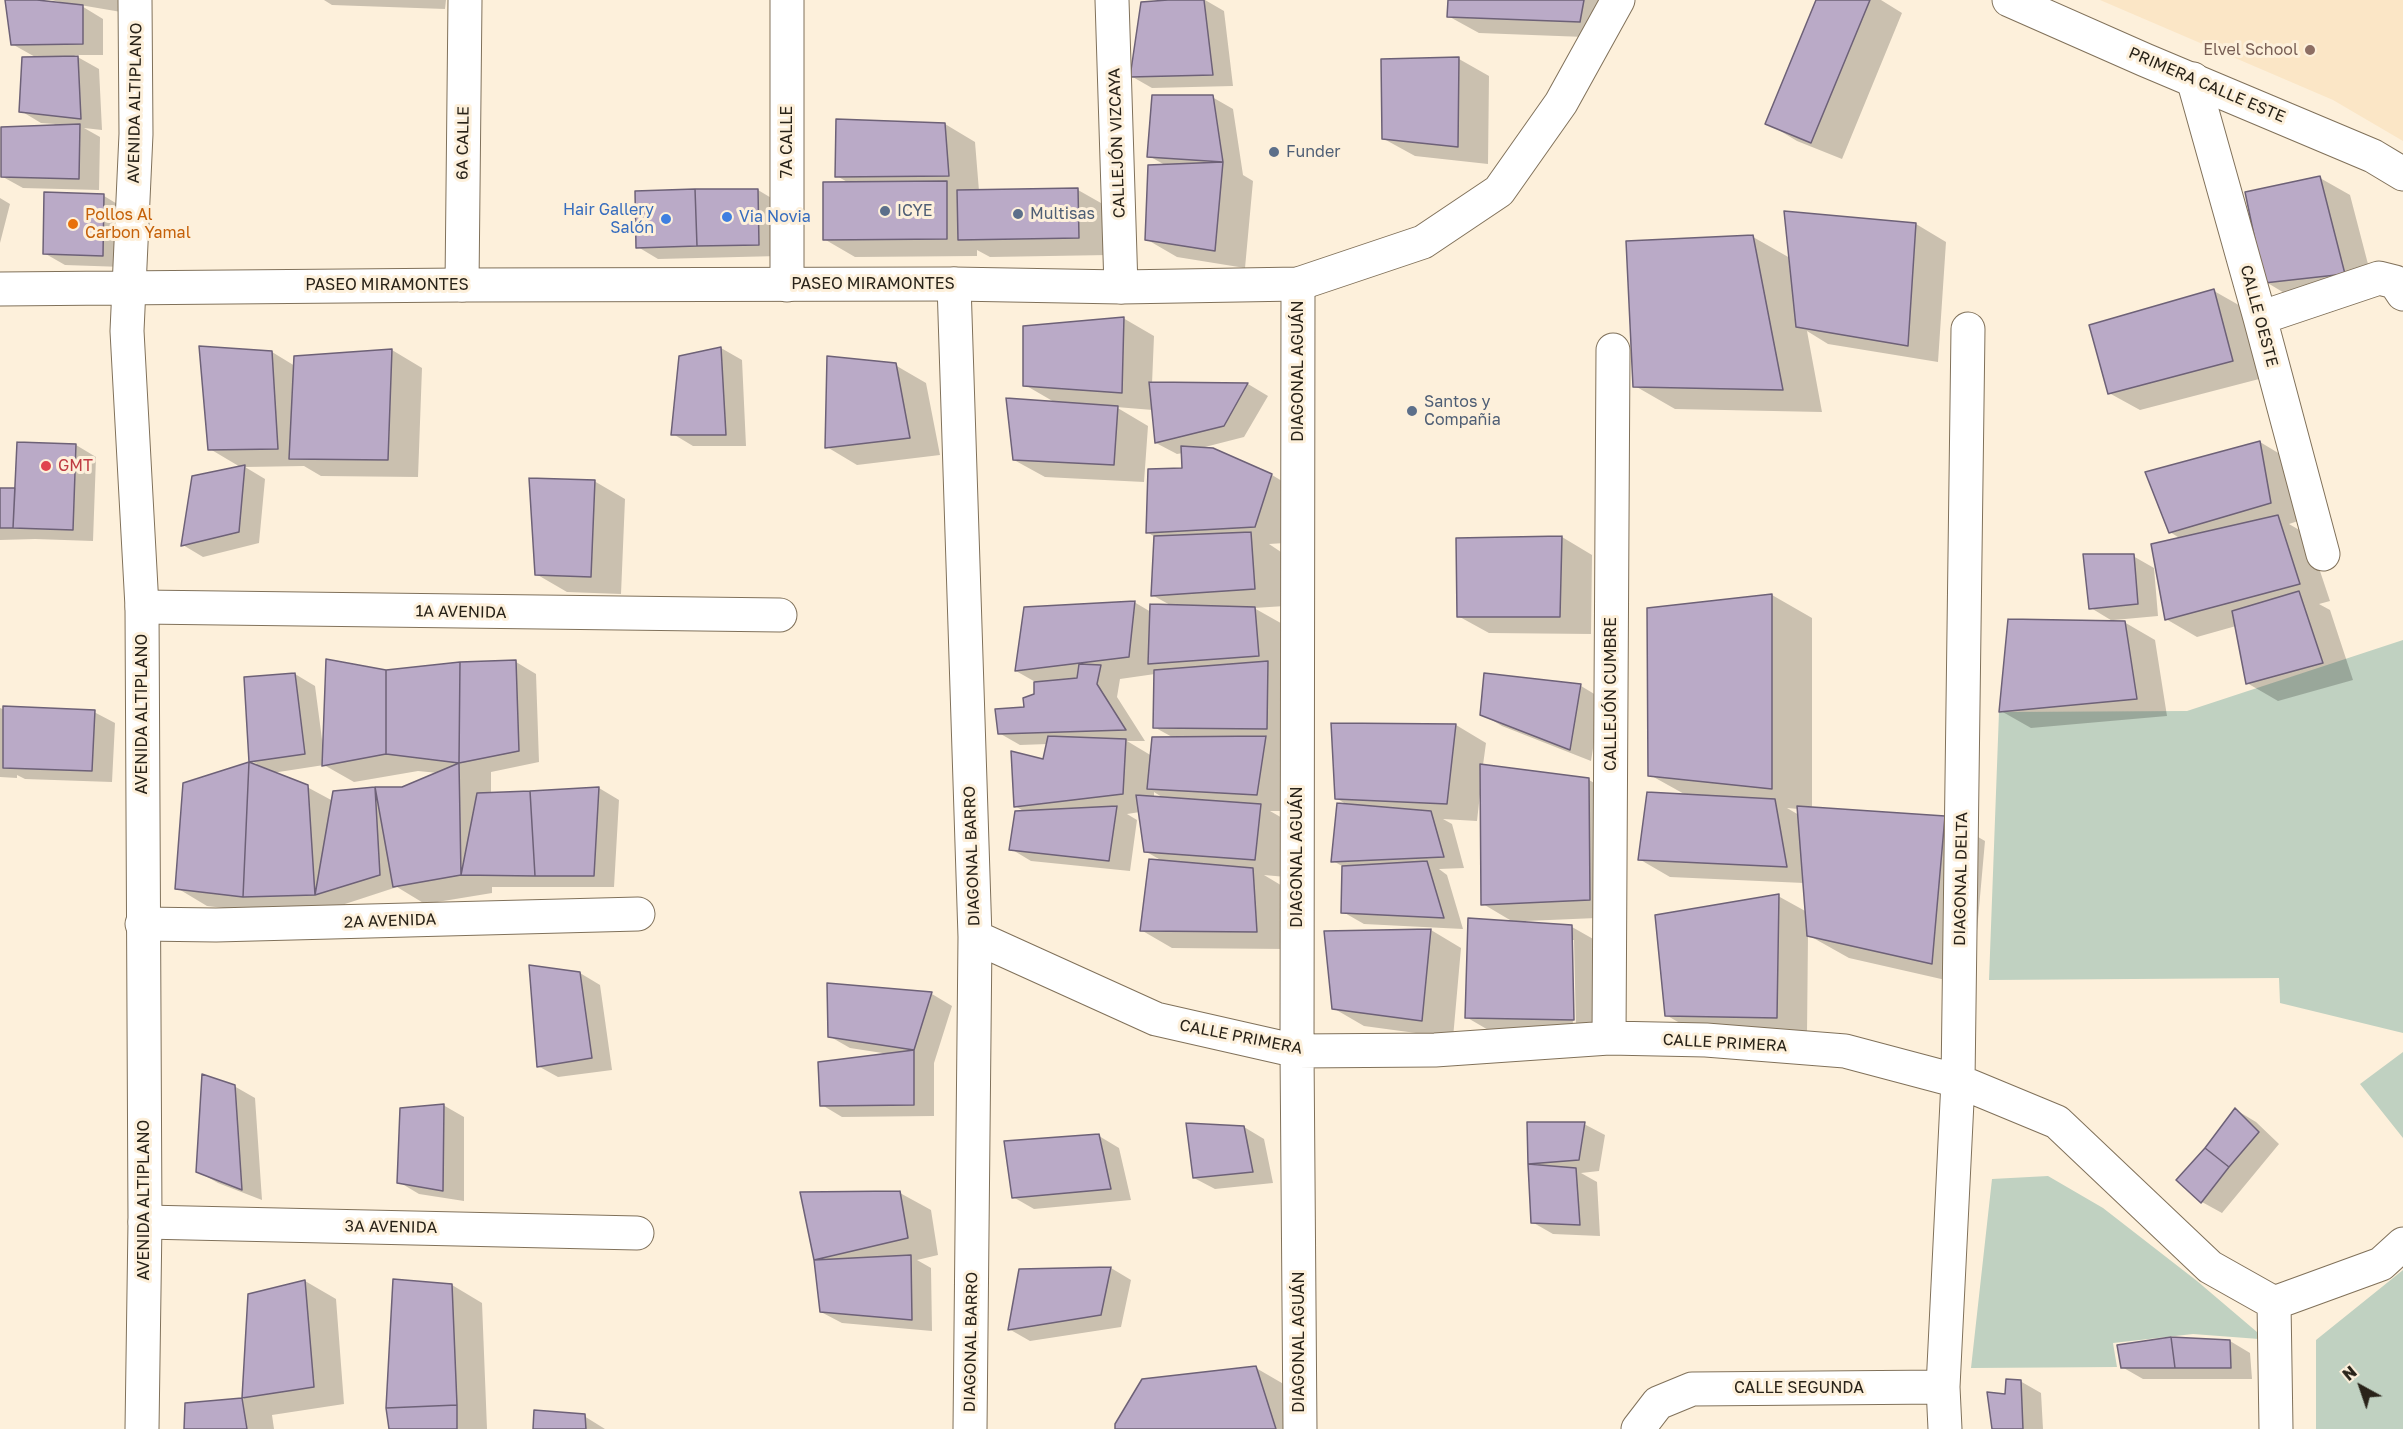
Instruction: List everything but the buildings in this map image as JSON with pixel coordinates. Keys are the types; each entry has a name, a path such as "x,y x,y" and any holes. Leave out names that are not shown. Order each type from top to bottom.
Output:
{"street":[{"name":"AVENIDA ALTIPLANO","path":"135,0 136,134 127,331 142,607 145,1222 142,1429"},
{"name":"6A CALLE","path":"462,285 465,0"},
{"name":"7A CALLE","path":"787,0 787,285"},
{"name":"CALLEJÓN VIZCAYA","path":"1112,0 1121,287"},
{"name":"PASEO MIRAMONTES","path":"0,289 954,284 1121,287 1298,284 1423,242 1499,190 1561,103 1618,0"},
{"name":"PRIMERA CALLE ESTE","path":"2009,0 2373,156 2403,174"},
{"name":"CALLE OESTE","path":"2193,79 2323,554"},
{"path":"2260,318 2379,278 2395,282 2403,294"},
{"name":"DIAGONAL BARRO","path":"954,284 975,937 970,1429"},
{"name":"DIAGONAL AGUÁN","path":"1298,284 1297,1051 1300,1429"},
{"name":"DIAGONAL DELTA","path":"1945,1429 1943,1387 1958,1081 1968,329"},
{"name":"CALLEJÓN CUMBRE","path":"1609,1038 1613,350"},
{"name":"1A AVENIDA","path":"142,607 780,615"},
{"name":"2A AVENIDA","path":"142,924 216,926 638,914"},
{"name":"CALLE PRIMERA","path":"975,937 1156,1019 1297,1051 1435,1050 1609,1038 1706,1040 1845,1051 1958,1081 2057,1122 2210,1267 2274,1303"},
{"name":"3A AVENIDA","path":"145,1222 637,1233"},
{"path":"2276,1429 2274,1303 2381,1264 2403,1244"},
{"name":"CALLE SEGUNDA","path":"1638,1429 1658,1403 1692,1389 1943,1387"}],"shaded area":[{"name":"Elvel School","path":"2100,0 2403,0 2403,141 2333,100"}],"green space":[{"path":"2403,640 2403,1033 2280,1003 2279,978 1989,980 1999,712 2187,711"},
{"path":"2403,1052 2403,1138 2360,1084"},
{"path":"2048,1176 2103,1208 2197,1281 2257,1332 2259,1339 2193,1334 2113,1343 2117,1367 1971,1368 1992,1179"},
{"path":"2403,1270 2403,1429 2316,1429 2316,1340"}],"place":[{"name":"Elvel School","path":"2310,50"},
{"name":"Funder","path":"1274,152"},
{"name":"ICYE","path":"885,211"},
{"name":"Multisas","path":"1018,214"},
{"name":"Via Novia","path":"727,217"},
{"name":"Hair Gallery Salón","path":"666,219"},
{"name":"Pollos Al Carbon Yamal","path":"73,224"},
{"name":"Santos y Compañia","path":"1412,411"},
{"name":"GMT","path":"46,466"}]}
